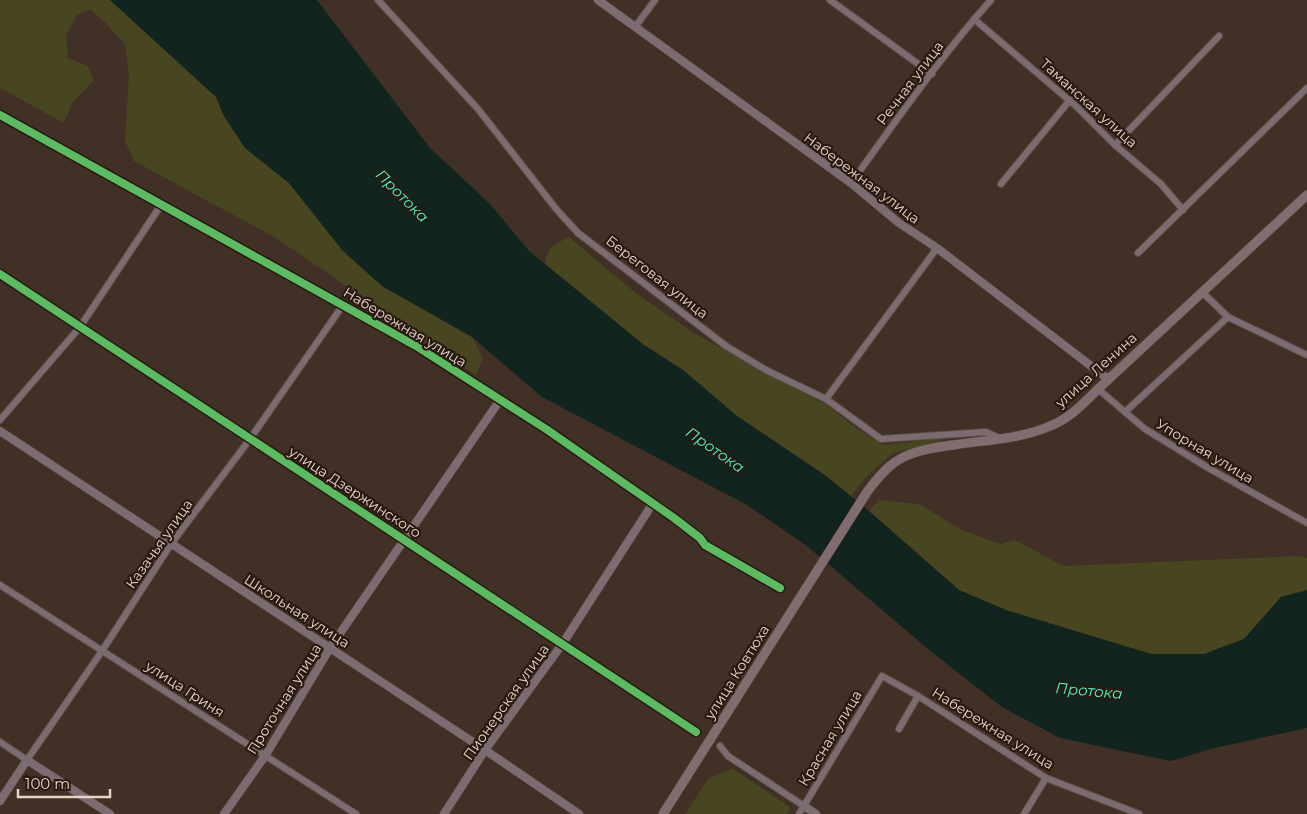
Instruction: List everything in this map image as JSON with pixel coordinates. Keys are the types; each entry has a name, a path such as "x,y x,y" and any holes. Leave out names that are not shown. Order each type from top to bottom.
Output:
{"main road":[{"name":"улица Ленина","path":"867,492 882,473 895,462 907,456 930,448 1034,431 1060,422 1072,414 1307,195"},
{"name":"улица Ковтюха","path":"663,814 867,492"}],"street":[{"name":"Береговая улица","path":"378,0 478,109 557,210 578,233 726,346 766,370 826,399 881,439 986,432 999,438"},
{"name":"Набережная улица","path":"598,0 851,183 900,223 937,248 1108,380"},
{"path":"635,27 655,0"},
{"path":"830,0 932,74"},
{"name":"Речная улица","path":"851,183 974,19 991,0"},
{"name":"Таманская улица","path":"974,19 1070,100 1115,145 1161,184 1183,210"},
{"path":"1115,145 1219,36"},
{"path":"1138,253 1307,88"},
{"path":"1001,184 1070,100"},
{"name":"Набережная улица","path":"0,115 344,304 416,346 546,429 653,503 700,538 705,544 780,588"},
{"path":"0,420 80,327 161,205"},
{"path":"826,399 937,248"},
{"name":"улица Дзержинского","path":"0,274 696,732"},
{"path":"1202,292 1228,316 1307,355"},
{"name":"Казачья улица","path":"0,801 172,544 250,439 344,304"},
{"path":"1125,412 1228,316"},
{"name":"Упорная улица","path":"1098,389 1145,429 1210,469 1307,523"},
{"name":"Проточная улица","path":"224,814 264,756 330,648 500,400"},
{"name":"Школьная улица","path":"0,431 580,814"},
{"name":"Пионерская улица","path":"444,814 485,750 563,643 653,503"},
{"name":"улица Гриня","path":"0,585 356,814"},
{"name":"Набережная улица","path":"882,676 918,696 1046,778 1139,814"},
{"name":"Красная улица","path":"799,814 882,676"},
{"path":"899,729 918,696"},
{"path":"0,742 110,814"},
{"path":"720,746 728,756 816,814"},
{"path":"1024,814 1046,778"}],"shaded area":[{"path":"0,0 110,0 216,97 224,116 245,148 289,183 343,251 382,286 472,337 483,358 476,375 407,331 332,276 274,237 134,161 125,141 129,74 125,45 107,24 90,9 76,16 66,36 68,58 88,66 94,80 72,103 64,123 0,88"},
{"path":"569,237 633,291 695,334 824,403 855,427 883,445 941,438 943,440 893,453 867,476 851,496 826,476 737,416 683,370 644,345 545,264 552,247"},
{"path":"879,500 919,504 962,530 1000,544 1015,540 1063,566 1299,556 1307,558 1307,593 1281,597 1244,639 1204,654 1151,654 1006,610 959,590 869,511"},
{"path":"732,768 791,808 787,814 685,814 708,779"}],"water":[{"name":"Протока","path":"110,0 317,0 430,148 490,204 529,251 644,345 683,370 737,416 826,476 959,590 1006,610 1151,654 1204,654 1244,639 1281,597 1307,590 1307,728 1214,748 1171,761 1060,738 1002,707 934,654 807,546 747,505 542,397 472,337 382,286 343,251 289,183 245,148 224,116 216,97"}],"cycle path":[{"path":"0,115 416,346 546,429 674,518 700,538 705,545 780,588"},
{"path":"0,274 696,732"}]}
